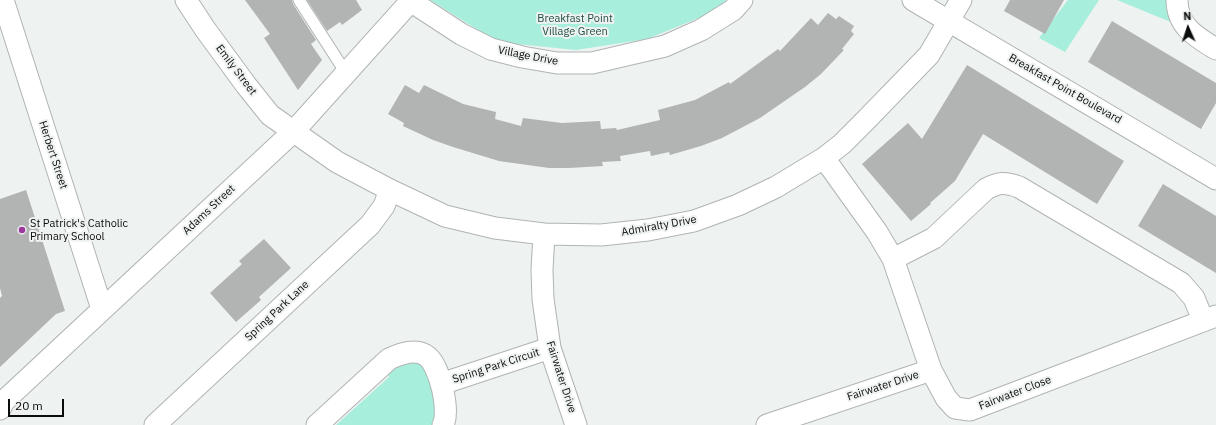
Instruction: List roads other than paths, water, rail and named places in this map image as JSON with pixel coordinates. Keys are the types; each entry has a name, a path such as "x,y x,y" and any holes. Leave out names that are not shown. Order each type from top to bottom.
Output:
{"street":[{"name":"Herbert Street","path":"4,0 102,309"},
{"name":"Emily Street","path":"186,0 228,60 270,115 294,132"},
{"name":"Village Drive","path":"409,1 461,34 491,49 522,57 557,63 592,63 665,46 701,30 733,10 742,0"},
{"name":"Breakfast Point Boulevard","path":"913,0 1216,178"},
{"name":"Admiralty Drive","path":"294,132 337,162 390,190 446,216 495,228 544,234 601,235 648,230 694,221 738,205 776,186 824,158 842,144 929,55 961,0"},
{"path":"1177,0 1177,9 1185,27 1216,49"},
{"name":"Adams Street","path":"0,409 4,401 294,132 409,1"},
{"name":"Fairwater Close","path":"824,158 877,232 893,259 931,370 946,398 955,408 970,410 1210,318 1181,283 1019,187 1008,183 997,184 986,189 934,238 893,259"},
{"name":"Spring Park Lane","path":"155,425 370,225 384,206 390,190"},
{"name":"Fairwater Drive","path":"544,234 542,270 543,299 550,348 576,425"},
{"name":"Spring Park Circuit","path":"442,384 550,348"},
{"name":"Spring Park Circuit","path":"318,425 389,359 399,354 408,352 418,353 428,357 436,370 442,384 445,414 443,425"},
{"name":"Fairwater Drive","path":"767,425 931,370"}],"lane":[{"path":"299,0 346,73"}],"place":[{"name":"St Patrick's Catholic Primary School","path":"22,230"}],"park label":[{"name":"Breakfast Point Village Green","path":"575,25"}]}
